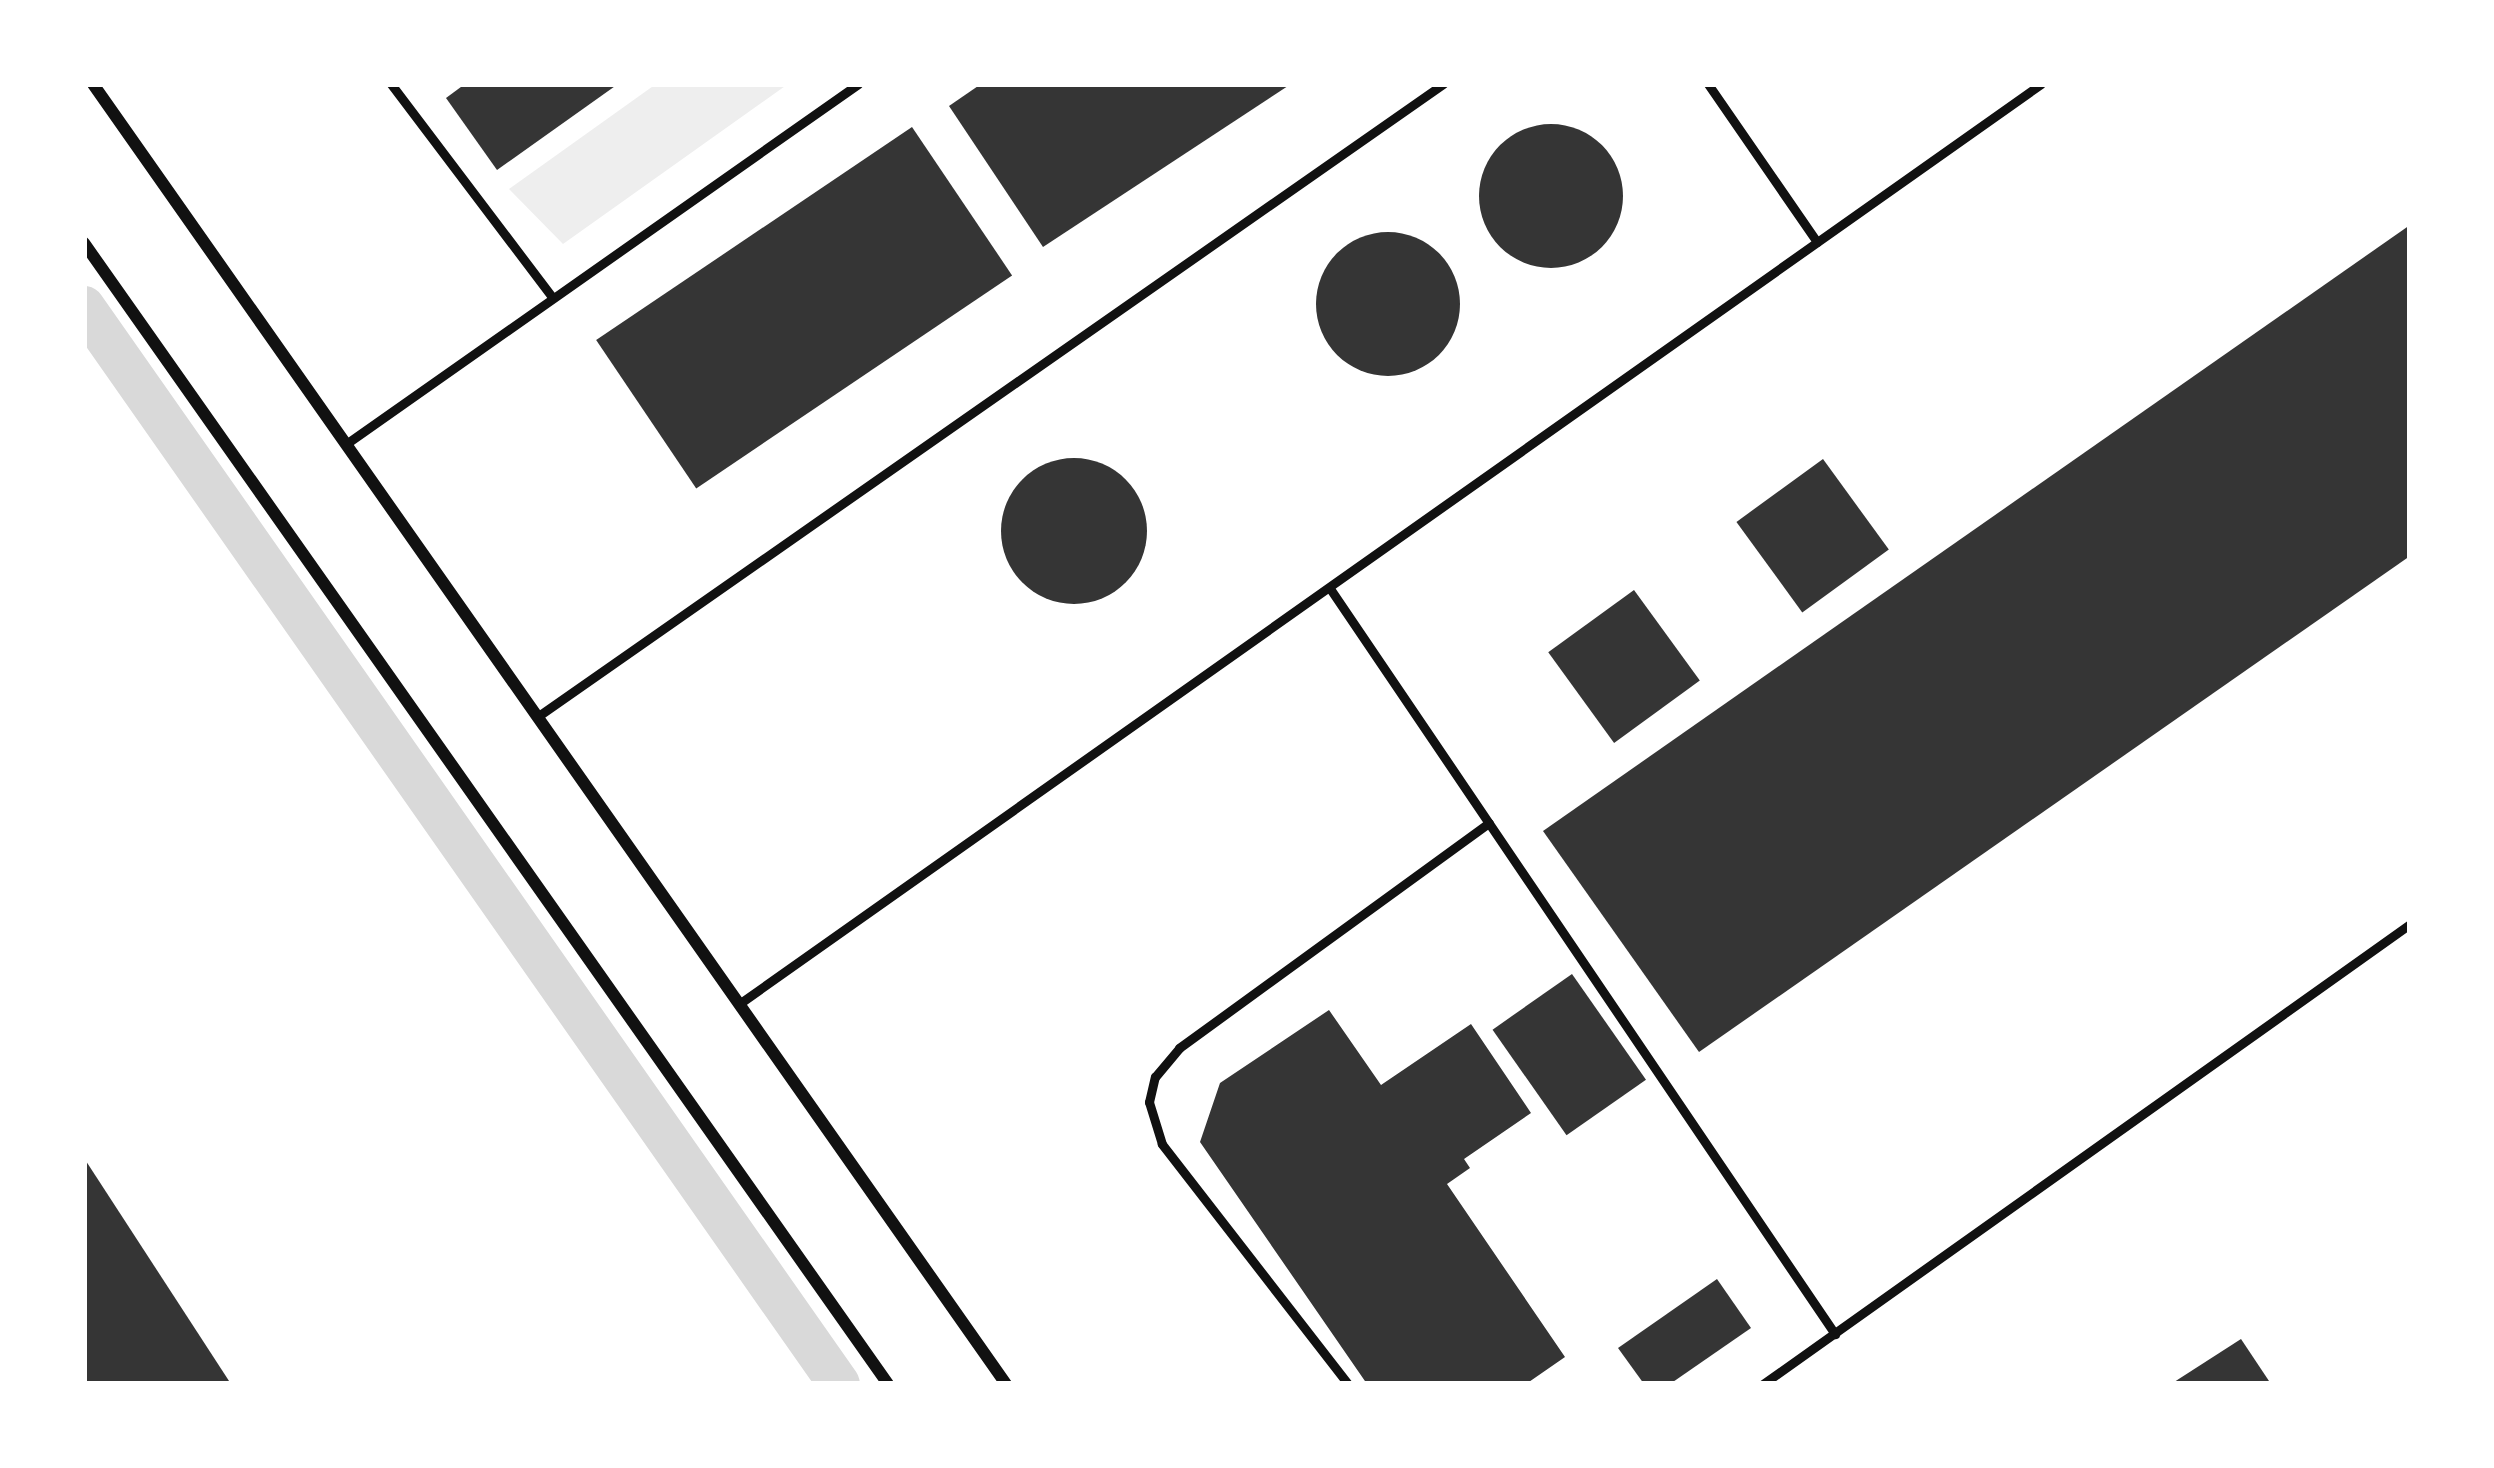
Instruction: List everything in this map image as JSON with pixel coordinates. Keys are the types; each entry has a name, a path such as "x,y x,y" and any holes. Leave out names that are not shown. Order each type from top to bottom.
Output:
{"street":[{"path":"93,84 1006,1384"},
{"path":"84,243 888,1384"}],"lane":[{"path":"391,84 553,298"},
{"path":"346,444 858,84"},
{"path":"537,717 1443,84"},
{"path":"1708,84 1817,242"},
{"path":"739,1004 2041,84"},
{"path":"1331,590 1835,1334"},
{"path":"1348,1384 1162,1144 1149,1102 1178,1048 1489,823"},
{"path":"1763,1384 2410,925"}],"shaded area":[{"path":"656,84 788,84 563,244 509,189"}],"building":[{"path":"465,84 618,84 497,170 446,98"},
{"path":"981,84 1291,84 1043,247 949,106"},
{"path":"1551,124 1579,130 1602,145 1617,168 1623,196 1617,224 1602,247 1579,262 1551,268 1523,262 1500,247 1485,224 1479,196 1485,168 1500,145 1523,130"},
{"path":"912,127 1012,275 696,488 596,340"},
{"path":"2410,225 2410,556 1699,1052 1543,831"},
{"path":"1388,232 1415,238 1439,253 1454,277 1460,304 1454,331 1439,355 1415,370 1388,376 1361,370 1337,355 1322,331 1316,304 1322,277 1337,253 1361,238"},
{"path":"1074,458 1102,463 1126,479 1142,503 1147,531 1142,559 1126,583 1102,599 1074,604 1046,599 1022,583 1006,559 1001,531 1006,503 1022,479 1046,463"},
{"path":"1823,459 1889,550 1802,613 1736,522"},
{"path":"1634,590 1700,681 1614,743 1548,652"},
{"path":"1572,974 1646,1080 1567,1135 1493,1030"},
{"path":"1329,1010 1381,1085 1471,1024 1531,1113 1464,1159 1470,1168 1447,1184 1565,1357 1526,1384 1367,1384 1200,1142 1220,1083"},
{"path":"84,1158 231,1384 84,1384"},
{"path":"1717,1279 1751,1328 1670,1384 1644,1384 1618,1348"},
{"path":"2241,1339 2271,1384 2171,1384"}],"waterway":[{"path":"84,307 839,1384"}]}
